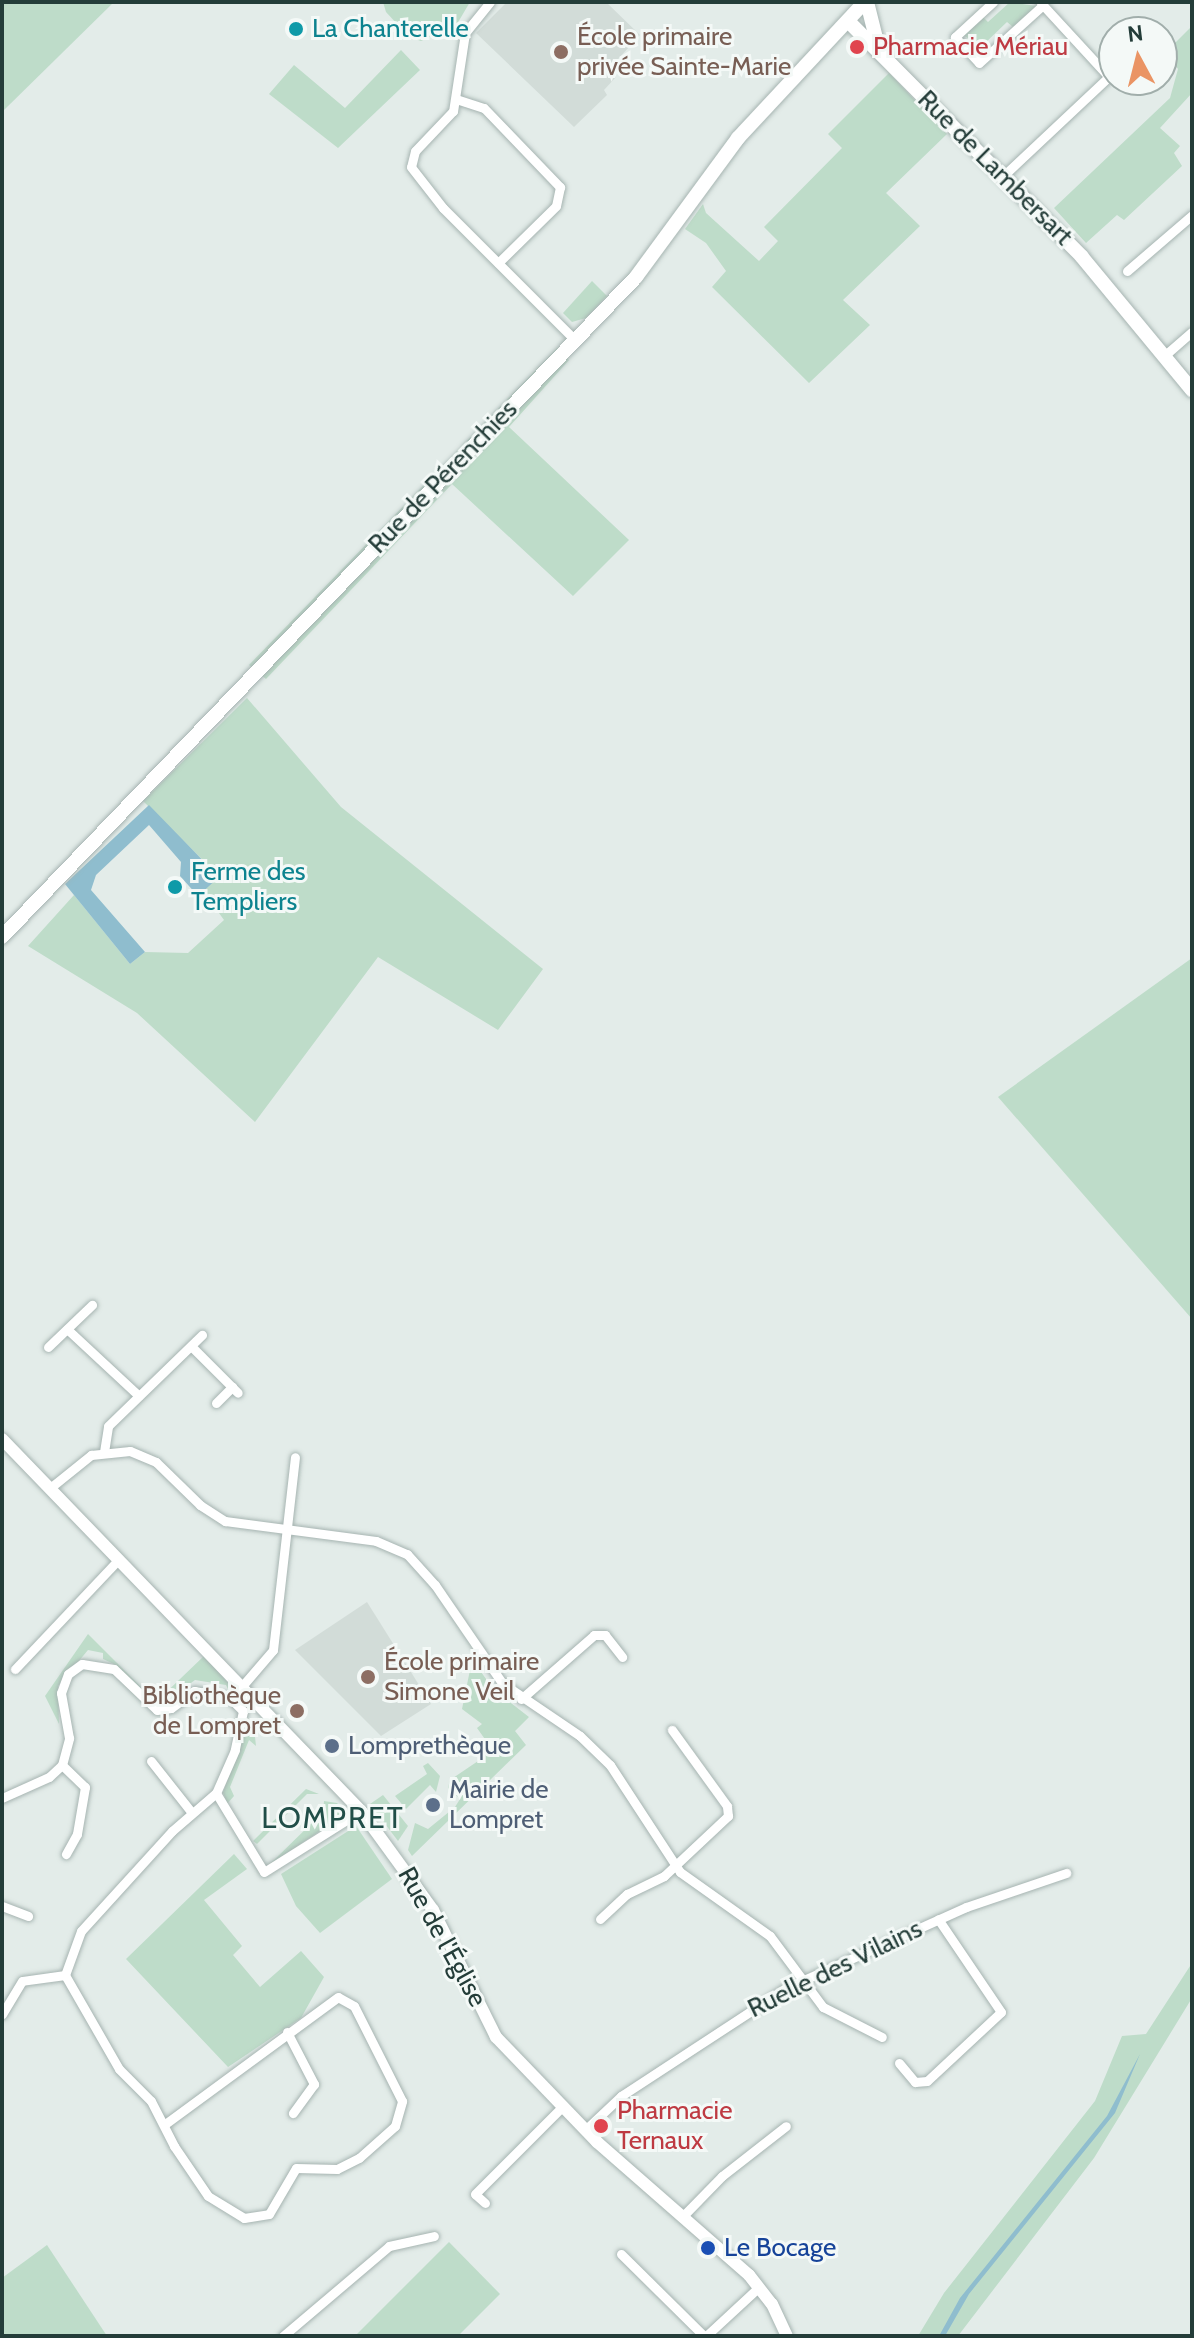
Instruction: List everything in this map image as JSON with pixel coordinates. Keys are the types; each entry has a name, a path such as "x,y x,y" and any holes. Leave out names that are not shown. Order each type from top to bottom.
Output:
{"main road":[{"name":"Rue de Pérenchies","path":"2,937 663,246 738,138 866,2"},
{"path":"866,2 879,50"},
{"name":"Rue de Lambersart","path":"849,22 1002,177 1192,380"},
{"name":"Rue de Lambersart","path":"1167,353 1192,390"}],"street":[{"path":"490,2 466,29 456,99 450,116 412,154 412,171 575,340"},
{"path":"993,2 955,37 979,63 1042,4 1098,61"},
{"path":"1002,177 1098,88"},
{"path":"456,99 484,108 560,187 556,206 498,263"},
{"path":"1127,271 1192,215"},
{"path":"1167,353 1192,332"},
{"path":"48,1347 92,1305"},
{"path":"67,1329 139,1396"},
{"path":"104,1452 106,1429 202,1335"},
{"path":"191,1346 235,1390 216,1403"},
{"name":"Rue de l'Église","path":"2,1439 244,1686 361,1811 433,1910 496,2037 585,2130 759,2287 787,2336"},
{"path":"50,1488 75,1464 104,1452 146,1456 200,1505 225,1521 376,1541 407,1554 430,1579 498,1677 521,1699 568,1727 604,1758 674,1866 763,1930 828,2011 882,2037"},
{"path":"233,1699 272,1655 295,1457"},
{"path":"15,1669 119,1559"},
{"path":"521,1699 594,1635 605,1635 622,1657"},
{"path":"2,1798 49,1777 62,1765 69,1738 61,1693 68,1674 82,1664 114,1669 157,1710 167,1710 194,1691 233,1699"},
{"path":"164,2125 287,2032 309,2021 330,1999 346,1998 354,2006 402,2101 395,2126 359,2158 337,2169 296,2168 269,2214 248,2219 208,2196 164,2125 147,2095 119,2069 65,1975 81,1931 192,1813 216,1793 243,1721 233,1699"},
{"path":"600,1919 674,1866 724,1821 728,1810 672,1730"},
{"path":"151,1761 192,1813"},
{"path":"62,1765 83,1781 85,1791 77,1834 66,1854"},
{"path":"216,1793 258,1868 272,1871 361,1811"},
{"name":"Ruelle des Vilains","path":"585,2130 627,2092 801,1980 938,1919 1066,1873"},
{"path":"2,1906 28,1916"},
{"path":"899,2063 915,2082 927,2081 1001,2012 938,1919"},
{"path":"2,2014 22,1981 65,1975"},
{"path":"287,2032 314,2084 293,2113"},
{"path":"485,2203 475,2194 562,2107"},
{"path":"683,2216 722,2176 786,2126"},
{"path":"283,2336 389,2246 434,2236"},
{"path":"621,2254 705,2336 759,2287"}],"shaded area":[{"name":"École primaire privée Sainte-Marie","path":"507,2 606,2 640,35 609,69 616,77 604,90 607,95 574,127 476,33"},
{"name":"École primaire Simone Veil","path":"367,1602 431,1704 381,1736 295,1650"}],"green space":[{"path":"2,2 114,2 2,112"},
{"path":"383,2 470,2 457,24 421,41 409,37 386,12"},
{"path":"1010,2 1036,6 1013,27 1007,22 982,46 987,52 980,56 976,52 980,46 963,35 983,17 988,22"},
{"path":"1192,26 1192,93 1160,128 1180,146 1174,153 1182,166 1124,220 1117,215 1086,243 1054,208 1171,96 1178,96 1178,40"},
{"path":"401,50 420,70 338,148 269,94 294,65 345,108"},
{"path":"889,73 947,134 886,193 920,226 843,300 870,325 809,383 712,287 726,271 706,243 685,229 703,204 706,213 759,261 778,241 764,227 842,148 828,134"},
{"path":"592,281 607,296 586,318 572,322 563,313"},
{"path":"557,348 569,360 509,427 629,540 573,596 452,484 266,679 249,665"},
{"path":"247,698 341,807 543,969 498,1030 378,957 255,1122 137,1013 28,946 74,895 130,964 145,952 188,953 224,920 203,891 219,876 143,801"},
{"path":"1192,958 1192,1319 998,1097"},
{"path":"88,1634 156,1702 204,1656 233,1688 229,1691 226,1685 195,1680 172,1697 167,1693 168,1701 158,1705 116,1665 103,1659 103,1653 88,1650 58,1686 59,1724 45,1696"},
{"path":"476,1665 494,1690 529,1717 515,1731 526,1745 412,1856 408,1850 415,1823 428,1829 455,1807 460,1799 448,1788 450,1780 484,1757 487,1742 477,1728 482,1724 462,1709 470,1670"},
{"path":"246,1729 255,1737 256,1746 249,1740 230,1787 234,1796 227,1804 223,1792"},
{"path":"428,1763 440,1776 436,1792 430,1785 406,1809 395,1796 427,1774 423,1766"},
{"path":"306,1789 319,1794 307,1794 257,1844 253,1841"},
{"path":"383,1795 408,1826 398,1841 370,1804"},
{"path":"324,1801 337,1803 347,1813 269,1865 323,1812"},
{"path":"356,1826 392,1879 320,1933 296,1906 281,1874"},
{"path":"234,1854 247,1869 204,1900 242,1946 233,1955 260,1987 301,1951 324,1977 301,2018 228,2067 126,1959"},
{"path":"1192,1963 1192,1998 1094,2158 958,2336 918,2336 944,2293 1095,2101 1122,2036 1146,2034"},
{"path":"449,2242 500,2294 458,2336 355,2336"},
{"path":"47,2245 107,2336 2,2336 2,2278"}],"water":[{"path":"149,805 219,877 198,896 180,876 181,862 149,825 96,875 91,890 145,952 130,964 65,884"},
{"path":"1140,2054 1115,2113 969,2294 945,2336 939,2336 960,2298 1107,2116"}],"place":[{"name":"La Chanterelle","path":"296,29"},
{"name":"Pharmacie Mériau","path":"857,47"},
{"name":"École primaire privée Sainte-Marie","path":"561,52"},
{"name":"Ferme des Templiers","path":"175,887"},
{"name":"École primaire Simone Veil","path":"368,1677"},
{"name":"Bibliothèque de Lompret","path":"297,1711"},
{"name":"Lomprethèque","path":"332,1746"},
{"name":"Mairie de Lompret","path":"433,1805"},
{"name":"Pharmacie Ternaux","path":"601,2126"},
{"name":"Le Bocage","path":"708,2248"}],"district":[{"name":"LOMPRET","path":"333,1818"}]}
